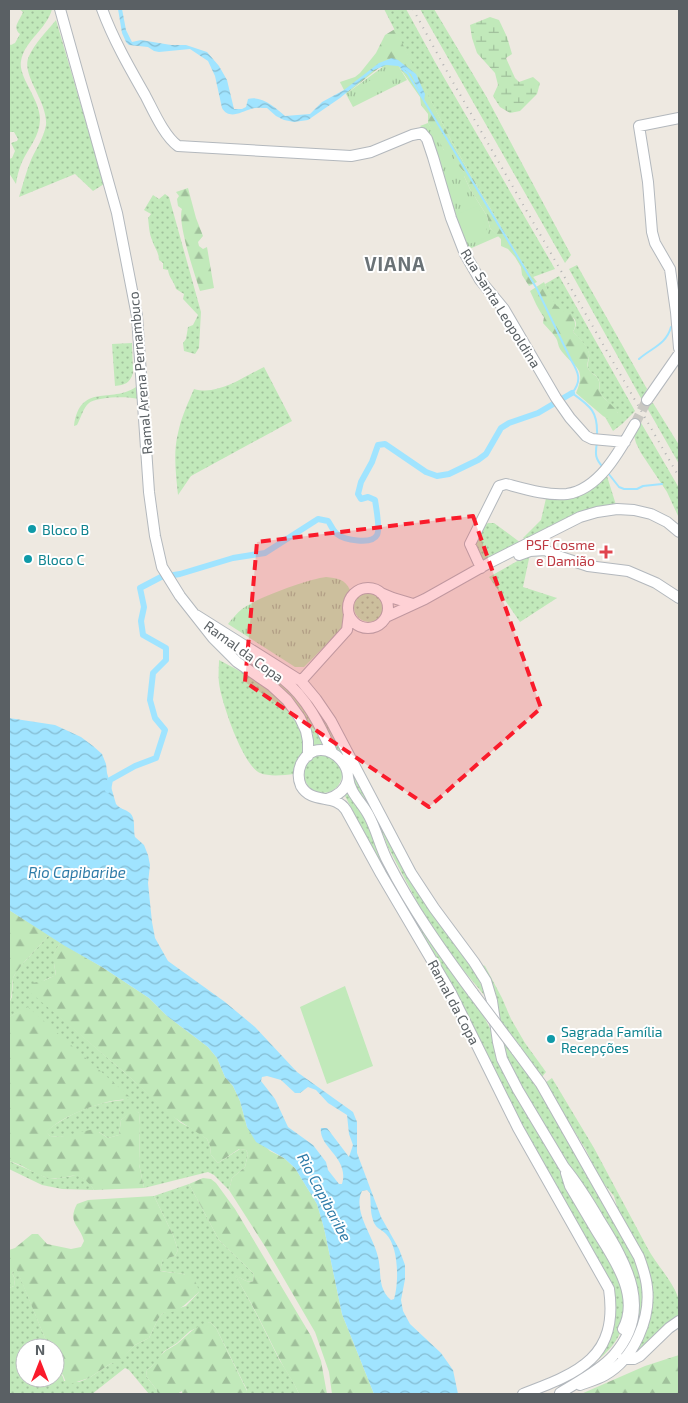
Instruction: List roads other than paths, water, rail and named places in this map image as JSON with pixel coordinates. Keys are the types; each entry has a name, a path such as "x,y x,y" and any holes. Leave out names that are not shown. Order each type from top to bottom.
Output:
{"street":[{"name":"Ramal Arena Pernambuco","path":"60,9 117,213 134,295 149,492 160,558 171,582 196,615"},
{"name":"Rua Santa Leopoldina","path":"102,9 129,68 158,121 178,146 351,156 372,152 412,134 422,133 433,157 451,218 465,254 480,280 504,308 559,401 581,431 597,440 625,442"},
{"path":"679,118 639,126 648,182 652,232 670,269 679,348"},
{"path":"648,400 679,354"},
{"path":"485,566 470,544 499,486 506,484 553,494 578,492 590,484 608,467 635,424"},
{"path":"346,630 377,626 386,617 425,600 485,566 580,517 617,509 634,510 651,514 667,522 679,532"},
{"path":"540,538 545,550"},
{"path":"485,566 530,550 545,550 588,566 628,572 656,583 679,598"},
{"path":"301,680 346,630 349,602 356,592 368,588 413,604"},
{"path":"380,592 388,603 386,617"},
{"path":"349,614 357,625 364,628"},
{"path":"196,615 235,643"},
{"name":"Ramal da Copa","path":"196,615 213,638 237,662 272,686 287,700 300,718 308,741 308,756 300,767 298,774 302,788 313,797 340,802 349,815 381,874 451,993 518,1128 609,1289 611,1315 606,1339 596,1354 564,1377"},
{"name":"Ramal da Copa","path":"235,643 301,680 331,721 347,758 411,873 486,981 492,1001 502,1059 518,1090 564,1167 575,1180 626,1266 632,1283 634,1300 634,1318 627,1336 613,1357 559,1394"},
{"name":"Ramal da Copa","path":"235,643 296,691 314,714 332,752"},
{"path":"308,756 319,750 332,752 347,758 348,774 344,788 327,799"},
{"name":"Ramal da Copa","path":"348,774 353,794 369,815 387,860 408,900 428,932 472,993 542,1084 639,1257 647,1286 646,1313 636,1340 623,1359"},
{"name":"Ramal da Copa","path":"564,1167 570,1186 622,1275 627,1292 628,1308 625,1325 610,1352 588,1370 564,1377"},
{"path":"559,1394 606,1375 623,1359 634,1359 640,1356 679,1321"},
{"path":"526,1393 564,1377"}],"water":[{"path":"118,9 122,9 126,30 132,42 141,40 171,45 186,45 207,52 219,66 227,80 234,109 246,107 248,99 253,98 268,103 285,116 310,114 322,102 344,90 379,63 392,58 398,60 416,74 425,94 424,101 411,74 398,66 386,65 374,70 340,98 308,120 294,122 284,120 267,108 255,108 235,114 228,114 222,108 215,76 208,61 190,49 159,52 148,47 129,45 122,33"},
{"name":"Rio Capibaribe","path":"9,718 55,725 81,737 102,754 116,804 132,815 135,837 144,845 148,855 150,865 148,883 155,938 168,961 225,1002 255,1027 297,1072 353,1112 357,1122 357,1153 381,1217 399,1249 405,1265 405,1279 401,1300 403,1311 410,1324 441,1353 453,1370 458,1394 374,1394 342,1314 324,1228 317,1204 295,1168 284,1158 256,1142 247,1127 240,1101 233,1086 225,1077 217,1058 208,1047 167,1016 149,998 9,910","holes":["267,1076 281,1080 295,1093 300,1093 308,1087 316,1090 328,1103 347,1115 349,1134 353,1145 349,1157 327,1128 321,1128 321,1135 324,1141 342,1167 342,1184 339,1184 328,1170 326,1162 313,1145 288,1127 275,1099 261,1081 262,1077","367,1190 370,1193 371,1214 374,1223 386,1234 396,1256 397,1284 394,1299 391,1300 382,1285 376,1249 360,1207 362,1191"]}],"waterway":[{"path":"402,69 408,74 537,289 577,373 578,381 572,393 592,410 596,420 597,435"},
{"path":"639,359 662,342 671,327"},
{"path":"108,790 110,780 135,766 156,758 165,730 155,718 150,700 153,673 166,660 166,648 143,635 141,621 144,607 140,588 161,577 180,574 233,558 265,553 318,519 328,521 336,533 341,536 364,541 370,540 378,533 375,500 368,497 361,499 358,494 361,482 372,462 378,445 385,444 426,472 437,476 449,474 486,454 501,428 509,423 538,413 572,393"},
{"path":"597,442 596,456 603,467"},
{"path":"608,473 619,487 624,489 637,489 643,486 662,484"}],"tunnel":[{"path":"635,424 647,400"}],"railway":[{"path":"413,9 679,477"}],"place":[{"name":"Bloco B","path":"32,529"},
{"name":"PSF Cosme e Damião","path":"606,552"},
{"name":"Bloco C","path":"28,559"},
{"name":"Sagrada Família Recepções","path":"551,1039"}],"district":[{"name":"VIANA","path":"395,263"}]}
